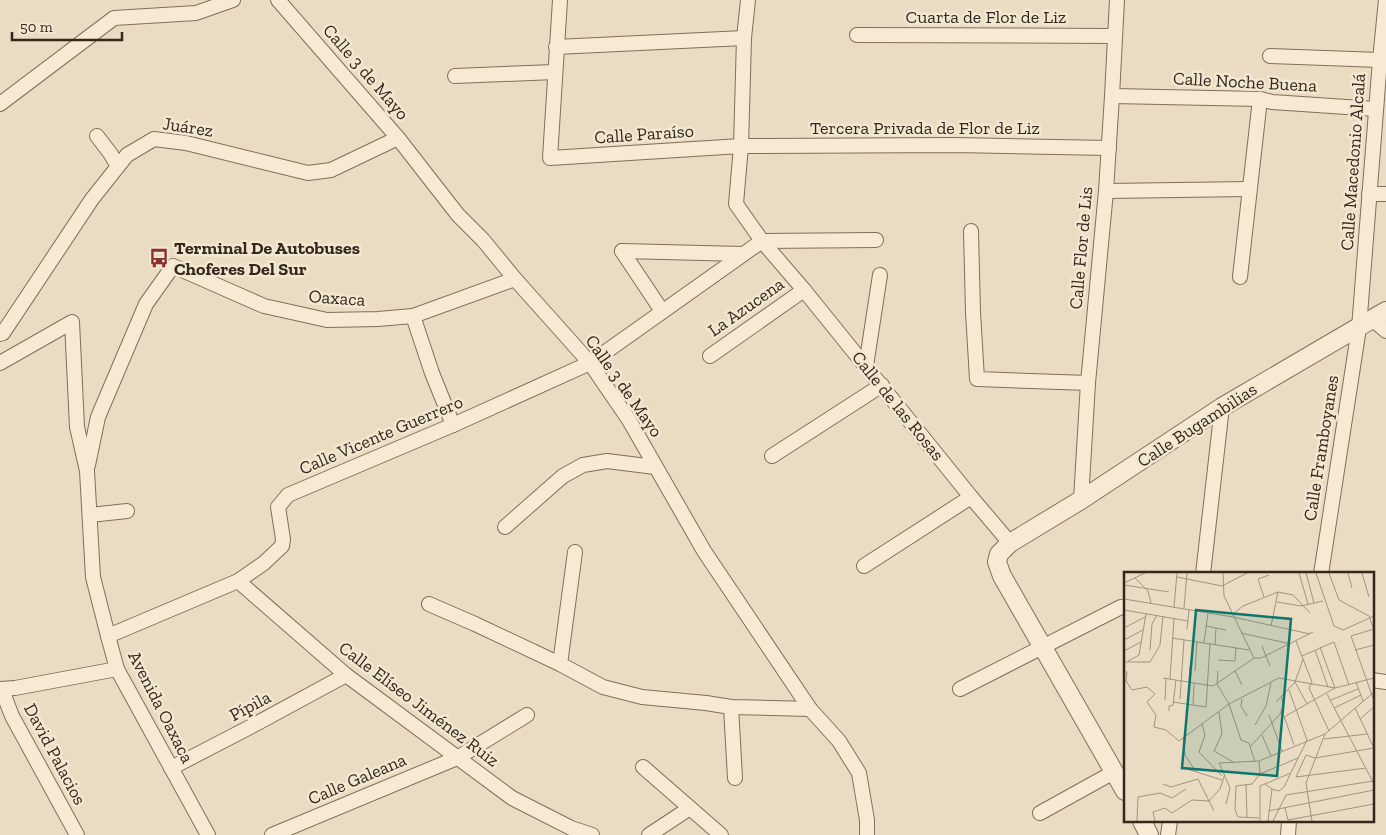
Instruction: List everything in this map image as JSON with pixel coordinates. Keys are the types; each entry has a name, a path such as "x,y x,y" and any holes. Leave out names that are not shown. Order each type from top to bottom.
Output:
{"street":[{"path":"0,104 114,18 196,12 233,0"},
{"name":"Calle 3 de Mayo","path":"278,0 398,138 458,215 483,240 590,363 629,420 704,552 810,709 839,741 859,774 867,820 867,835"},
{"path":"455,76 555,72 560,0"},
{"name":"Calle de las Rosas","path":"748,0 744,38 736,204 762,241 1010,543"},
{"name":"Calle Flor de Lis","path":"1081,500 1088,383 1106,191 1117,0"},
{"name":"Calle Macedonio Alcalá","path":"1372,319 1369,194 1386,0"},
{"name":"Cuarta de Flor de Liz","path":"857,36 1115,36"},
{"path":"556,46 744,38"},
{"path":"1270,56 1380,60"},
{"name":"Calle Paraíso","path":"555,72 550,158 740,146"},
{"name":"Calle Noche Buena","path":"1112,96 1260,99 1272,102 1376,108"},
{"path":"1240,277 1260,99"},
{"path":"97,136 118,166"},
{"name":"Juárez","path":"0,334 3,333 92,199 127,154 154,139 186,143 308,173 331,170 398,138"},
{"name":"Tercera Privada de Flor de Liz","path":"740,146 954,145 1109,148"},
{"path":"1106,191 1249,189"},
{"path":"1369,194 1386,194"},
{"path":"971,231 977,379 1088,383"},
{"path":"762,241 876,240"},
{"name":"Calle Vicente Guerrero","path":"238,580 264,563 282,546 283,539 278,507 288,495 453,425 590,363 762,241"},
{"path":"662,312 622,251 743,254"},
{"name":"Oaxaca","path":"87,471 98,417 142,312 173,266 264,306 327,320 413,316 515,279"},
{"path":"866,366 880,275"},
{"name":"La Azucena","path":"710,356 804,290"},
{"path":"413,316 432,373 453,425"},
{"path":"1372,319 1386,331"},
{"name":"Calle Bugambilias","path":"1010,543 1081,500 1222,407 1372,319"},
{"name":"Calle Framboyanes","path":"1321,572 1372,319"},
{"path":"0,363 72,322 77,428 87,471"},
{"path":"772,456 882,385"},
{"path":"1203,572 1222,407"},
{"path":"505,527 563,476 583,465 608,461 655,467"},
{"name":"Avenida Oaxaca","path":"87,471 93,577 117,669 208,835"},
{"path":"864,566 971,497"},
{"path":"90,515 127,511"},
{"path":"1010,543 999,554 997,562 1002,576 1124,789"},
{"path":"560,664 575,552"},
{"path":"108,636 238,580"},
{"name":"Calle Elíseo Jiménez Ruiz","path":"238,580 346,675 512,798 571,828 592,835"},
{"path":"429,604 560,664 603,687 642,697 731,707 810,709"},
{"path":"960,689 1121,607"},
{"path":"1,689 117,669"},
{"name":"Pípila","path":"171,768 346,675"},
{"name":"David Palacios","path":"1,689 12,716 77,835"},
{"path":"731,707 735,778"},
{"name":"Calle Galeana","path":"272,835 457,758 527,715"},
{"path":"643,767 721,835"},
{"path":"1040,813 1114,772"},
{"path":"648,835 690,808"},
{"path":"1142,822 1149,835"},
{"path":"1168,835 1170,822"},
{"path":"1288,835 1289,822"},
{"path":"557,835 571,828"}],"place":[{"name":"Terminal De Autobuses Choferes Del Sur","path":"159,258"}]}
